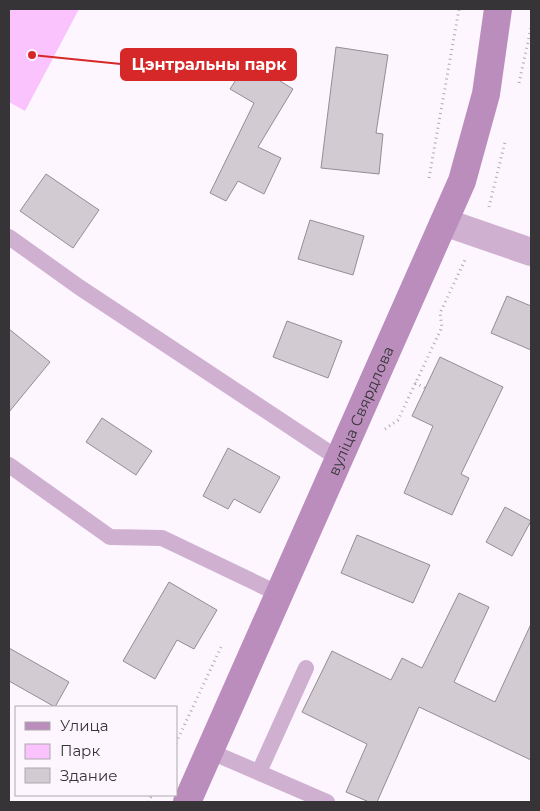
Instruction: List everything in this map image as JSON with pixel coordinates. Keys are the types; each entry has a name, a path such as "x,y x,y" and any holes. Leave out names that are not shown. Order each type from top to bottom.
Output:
{"main road":[{"name":"вуліца Свярдлова","path":"187,802 462,181 486,94 498,9"}],"street":[{"path":"444,222 531,252"}],"lane":[{"path":"9,237 79,287 339,460"},
{"path":"9,465 110,537 162,538 279,594"},
{"path":"259,772 306,668"},
{"path":"208,751 328,802"}],"path":[{"path":"428,183 459,9"},
{"path":"415,383 425,388"},
{"path":"178,739 222,644"}],"green space":[{"path":"9,9 79,9 25,111 9,102"}],"building":[{"path":"336,47 388,55 376,133 383,134 379,174 321,168"},
{"path":"248,61 293,89 258,147 281,158 264,194 238,181 226,201 210,193 254,103 230,89"},
{"path":"46,174 99,210 73,248 20,211"},
{"path":"310,220 364,236 353,275 298,259"},
{"path":"507,296 531,306 531,350 491,333"},
{"path":"287,321 342,341 328,378 273,357"},
{"path":"9,329 50,362 9,412"},
{"path":"440,357 503,387 461,474 469,478 452,515 404,493 433,426 412,416"},
{"path":"102,418 152,451 136,475 86,442"},
{"path":"228,448 280,477 260,513 234,499 228,509 203,496"},
{"path":"505,507 531,521 512,556 486,542"},
{"path":"357,535 430,565 413,603 341,573"},
{"path":"169,582 217,610 194,649 177,640 155,679 123,661"},
{"path":"459,593 489,607 454,682 495,702 531,624 531,760 419,707 377,802 369,802 346,792 367,744 302,712 332,651 391,680 402,658 422,668"},
{"path":"9,648 69,682 56,706 53,706 9,681"}],"place":[{"name":"Цэнтральны парк","path":"32,55"}]}
